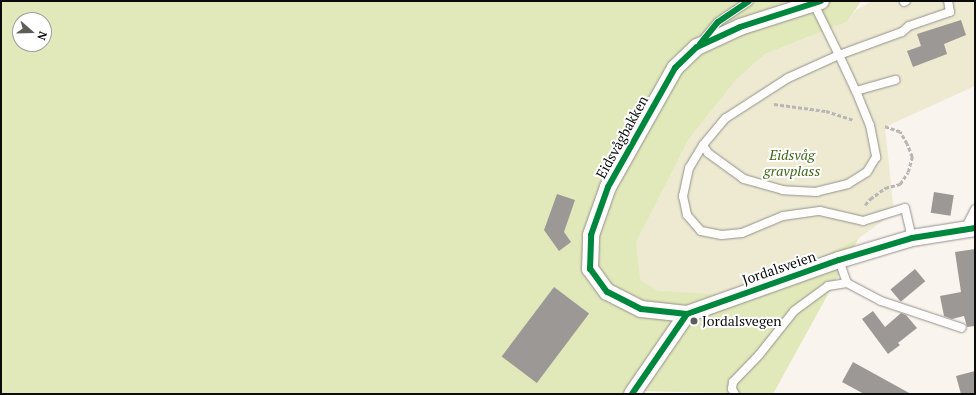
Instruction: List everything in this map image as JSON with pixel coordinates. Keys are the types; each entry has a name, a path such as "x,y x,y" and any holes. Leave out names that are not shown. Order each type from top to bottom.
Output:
{"street":[{"name":"Eidsvågbakken","path":"687,314 641,309 607,292 590,269 591,235 608,187 675,68 697,47 740,27 818,2"},
{"name":"Jordalsveien","path":"687,314 839,260 912,238 970,229"},
{"path":"632,394 687,314"}],"lane":[{"path":"697,47 718,22 749,1"},
{"path":"912,238 905,208 863,221 820,211 784,216 742,234 722,234 701,230 687,215 683,196 689,168 703,145 726,118 788,78 839,55 902,32 909,26 950,12 948,1"},
{"path":"703,145 708,153 744,179 783,190 817,192 848,184 867,172 876,157 870,125 839,55 818,2"},
{"path":"856,92 895,80"},
{"name":"Jordalsveien","path":"970,229 975,209"},
{"path":"839,260 847,283"},
{"path":"734,394 732,389 733,382 759,355 794,311 828,286 847,283 881,301 962,328"}],"path":[{"path":"751,102 799,106 826,111 870,125 880,125 900,132 912,157 908,172 900,184 885,188 870,199 863,209 863,221"}],"green space":[{"path":"1,1 861,1 847,22 765,54 737,79 689,139 636,243 761,286 859,238 773,394 638,391 629,394 1,394"},
{"name":"Eidsvåg gravplass","path":"872,1 975,1 975,86 885,127 894,213 859,238 761,286 729,295 658,291 640,280 636,243 689,139 737,79 765,54 847,22 856,10"}],"building":[{"path":"961,20 966,35 944,44 947,54 913,67 907,51 921,46 917,34"},
{"path":"934,192 954,195 950,216 931,213"},
{"path":"557,194 575,200 564,232 571,242 559,251 544,230"},
{"path":"975,249 975,326 967,327 964,316 952,319 944,316 940,296 961,292 955,252"},
{"path":"915,269 925,281 901,302 890,290"},
{"path":"554,287 589,313 537,383 502,356"},
{"path":"873,311 885,327 901,313 906,315 917,328 898,343 900,345 888,354 862,319"},
{"path":"853,362 911,394 864,394 842,382"},
{"path":"975,371 975,394 961,394 956,376"}],"cycle path":[{"path":"700,44 718,22 749,1"},
{"path":"687,314 641,309 607,292 590,269 591,235 608,187 675,68 697,47 740,27 821,1"},
{"path":"632,394 687,314 839,260 912,238 975,228"}],"place":[{"name":"Jordalsvegen","path":"694,321"}]}
